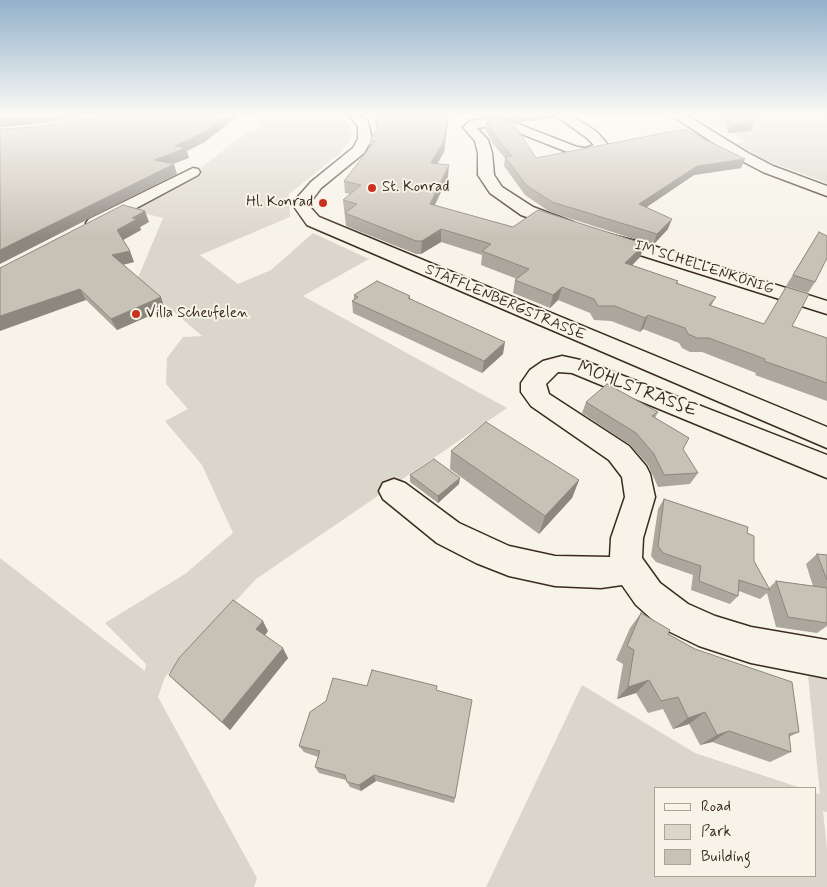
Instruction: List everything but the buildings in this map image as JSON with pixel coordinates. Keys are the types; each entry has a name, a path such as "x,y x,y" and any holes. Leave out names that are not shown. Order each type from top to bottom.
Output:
{"street":[{"name":"STAFFLENBERGSTRASSE","path":"351,156 316,186 304,199 303,208 313,221 342,235 827,438"},
{"name":"IM SCHELLENKÖNIG","path":"485,156 484,170 488,180 496,190 518,206 537,215 827,308"},
{"path":"745,156 761,166 827,191"},
{"path":"79,231 193,172"},
{"name":"MOHLSTRASSE","path":"827,467 577,366 562,364 551,366 538,376 533,383 536,396 545,404 619,453 636,474 640,497 627,538 626,548 630,569 638,583 659,605 694,626 742,643 827,659"},
{"path":"394,490 448,533 509,561 532,567 570,572 601,572 630,569"}],"green space":[{"path":"216,156 336,156 289,194 290,217 200,255 238,284 271,270 313,233 369,259 303,296 507,408 256,579 165,677 158,697 257,878 254,887 0,887 0,558 145,671 146,664 105,623 185,574 233,533 202,465 165,421 188,409 166,384 167,358 183,337 202,336 137,280 163,218 127,209 196,172"},
{"path":"758,156 827,156 827,183"},
{"path":"808,676 827,679 827,812 823,811 827,849 827,887 486,887 582,685 695,753 798,787 654,787 654,877 817,877 817,793 820,794"}],"place":[{"name":"St. Konrad","path":"372,188"},
{"name":"Hl. Konrad","path":"323,203"},
{"name":"Villa Scheufelen","path":"136,314"}]}
